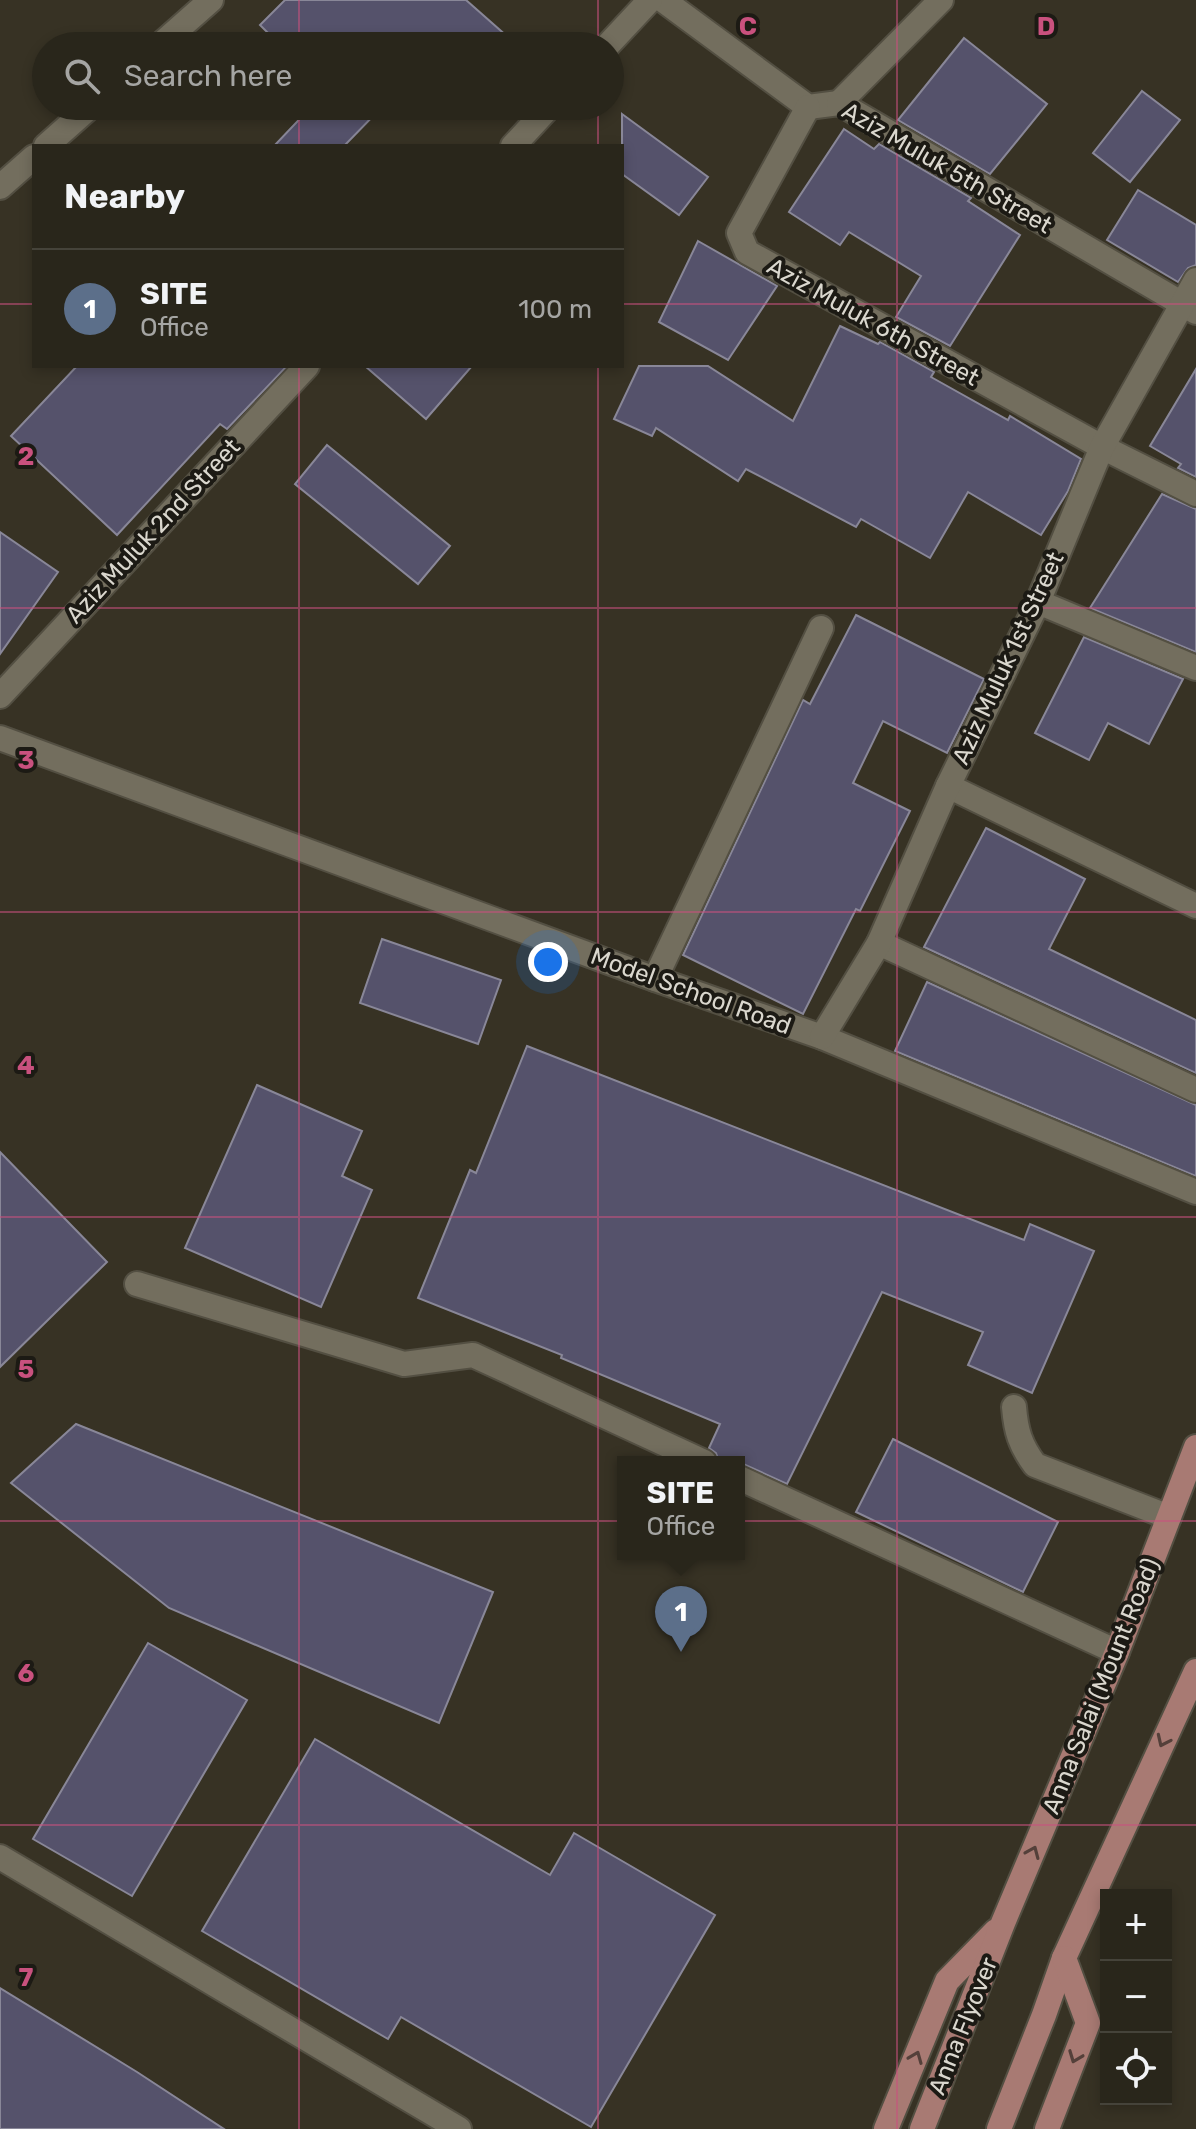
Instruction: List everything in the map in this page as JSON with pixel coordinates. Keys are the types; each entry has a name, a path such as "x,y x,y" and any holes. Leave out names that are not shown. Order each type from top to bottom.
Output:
{"main road":[{"name":"Anna Salai (Mount Road)","path":"1003,1923 1117,1652 1196,1447"},
{"path":"999,2129 1064,1958 1196,1671"},
{"name":"Anna Flyover","path":"922,2129 1003,1923"},
{"path":"886,2129 947,1981 1003,1923"},
{"path":"1047,2129 1088,2023 1064,1958"}],"street":[{"path":"175,32 211,0"},
{"path":"620,32 650,0"},
{"name":"Aziz Muluk 5th Street","path":"663,0 808,107 839,103 1188,308"},
{"path":"839,103 941,0"},
{"name":"Aziz Muluk 6th Street","path":"808,107 739,233 747,252 1102,447"},
{"path":"48,144 75,120"},
{"path":"515,144 537,120"},
{"path":"0,187 32,159"},
{"name":"Aziz Muluk 1st Street","path":"822,1037 879,943 948,786 1038,602 1102,447 1188,308 1196,280"},
{"name":"Aziz Muluk 2nd Street","path":"0,696 305,368"},
{"path":"1102,447 1196,494"},
{"path":"1038,602 1196,668"},
{"path":"655,979 821,628"},
{"name":"Model School Road","path":"0,738 655,979 822,1037 1196,1192"},
{"path":"948,786 1196,906"},
{"path":"879,943 1196,1090"},
{"path":"137,1284 404,1364 473,1355 691,1456"},
{"path":"1014,1407 1016,1433 1023,1450 1035,1465 1169,1517"},
{"path":"745,1481 1117,1652"},
{"path":"0,1857 459,2129"}],"building":[{"path":"285,0 466,0 502,32 267,32 260,25"},
{"path":"964,38 1047,104 990,174 898,120"},
{"path":"1142,91 1180,120 1130,182 1093,153"},
{"path":"624,115 708,177 679,215 624,175"},
{"path":"299,120 369,120 346,144 276,144"},
{"path":"844,129 874,149 879,144 971,198 968,201 1020,235 950,346 896,317 921,276 849,232 840,245 789,212"},
{"path":"1138,190 1196,225 1196,265 1188,268 1178,282 1107,240"},
{"path":"698,241 777,286 728,360 659,322"},
{"path":"840,326 878,344 880,342 934,372 931,377 1008,420 1010,416 1081,459 1068,491 1041,535 968,492 930,558 861,519 856,527 746,469 738,481 656,428 652,436 614,419 639,366 708,366 793,421"},
{"path":"75,368 285,368 227,429 220,424 117,535 11,436"},
{"path":"367,368 470,368 426,419"},
{"path":"1196,369 1196,477 1178,468 1181,464 1150,446"},
{"path":"327,445 450,546 418,584 295,484"},
{"path":"1162,494 1196,509 1196,652 1090,608"},
{"path":"0,532 58,572 0,654"},
{"path":"856,615 984,679 947,753 883,721 853,783 910,811 803,1014 683,955 803,700 810,704"},
{"path":"1084,637 1183,679 1149,744 1108,723 1089,760 1035,733"},
{"path":"986,828 1085,879 1049,949 1196,1020 1196,1073 924,947"},
{"path":"382,939 501,980 478,1044 360,1003"},
{"path":"927,982 1196,1105 1196,1176 895,1051"},
{"path":"527,1046 1024,1240 1030,1224 1094,1251 1032,1393 968,1365 983,1332 882,1292 787,1484 745,1465 745,1456 717,1456 709,1448 720,1424 561,1358 562,1355 418,1298 470,1170 476,1173"},
{"path":"257,1085 362,1131 342,1176 372,1190 321,1307 185,1248"},
{"path":"0,1152 107,1262 0,1367"},
{"path":"76,1424 493,1592 439,1723 169,1608 11,1483"},
{"path":"893,1439 1058,1522 1023,1592 856,1512"},
{"path":"148,1643 247,1700 132,1896 33,1839"},
{"path":"315,1739 550,1875 574,1833 715,1915 591,2127 401,2017 388,2039 202,1931"},
{"path":"0,1988 137,2072 224,2129 0,2129"}],"place":[{"name":"SITE","path":"681,1652"}]}
